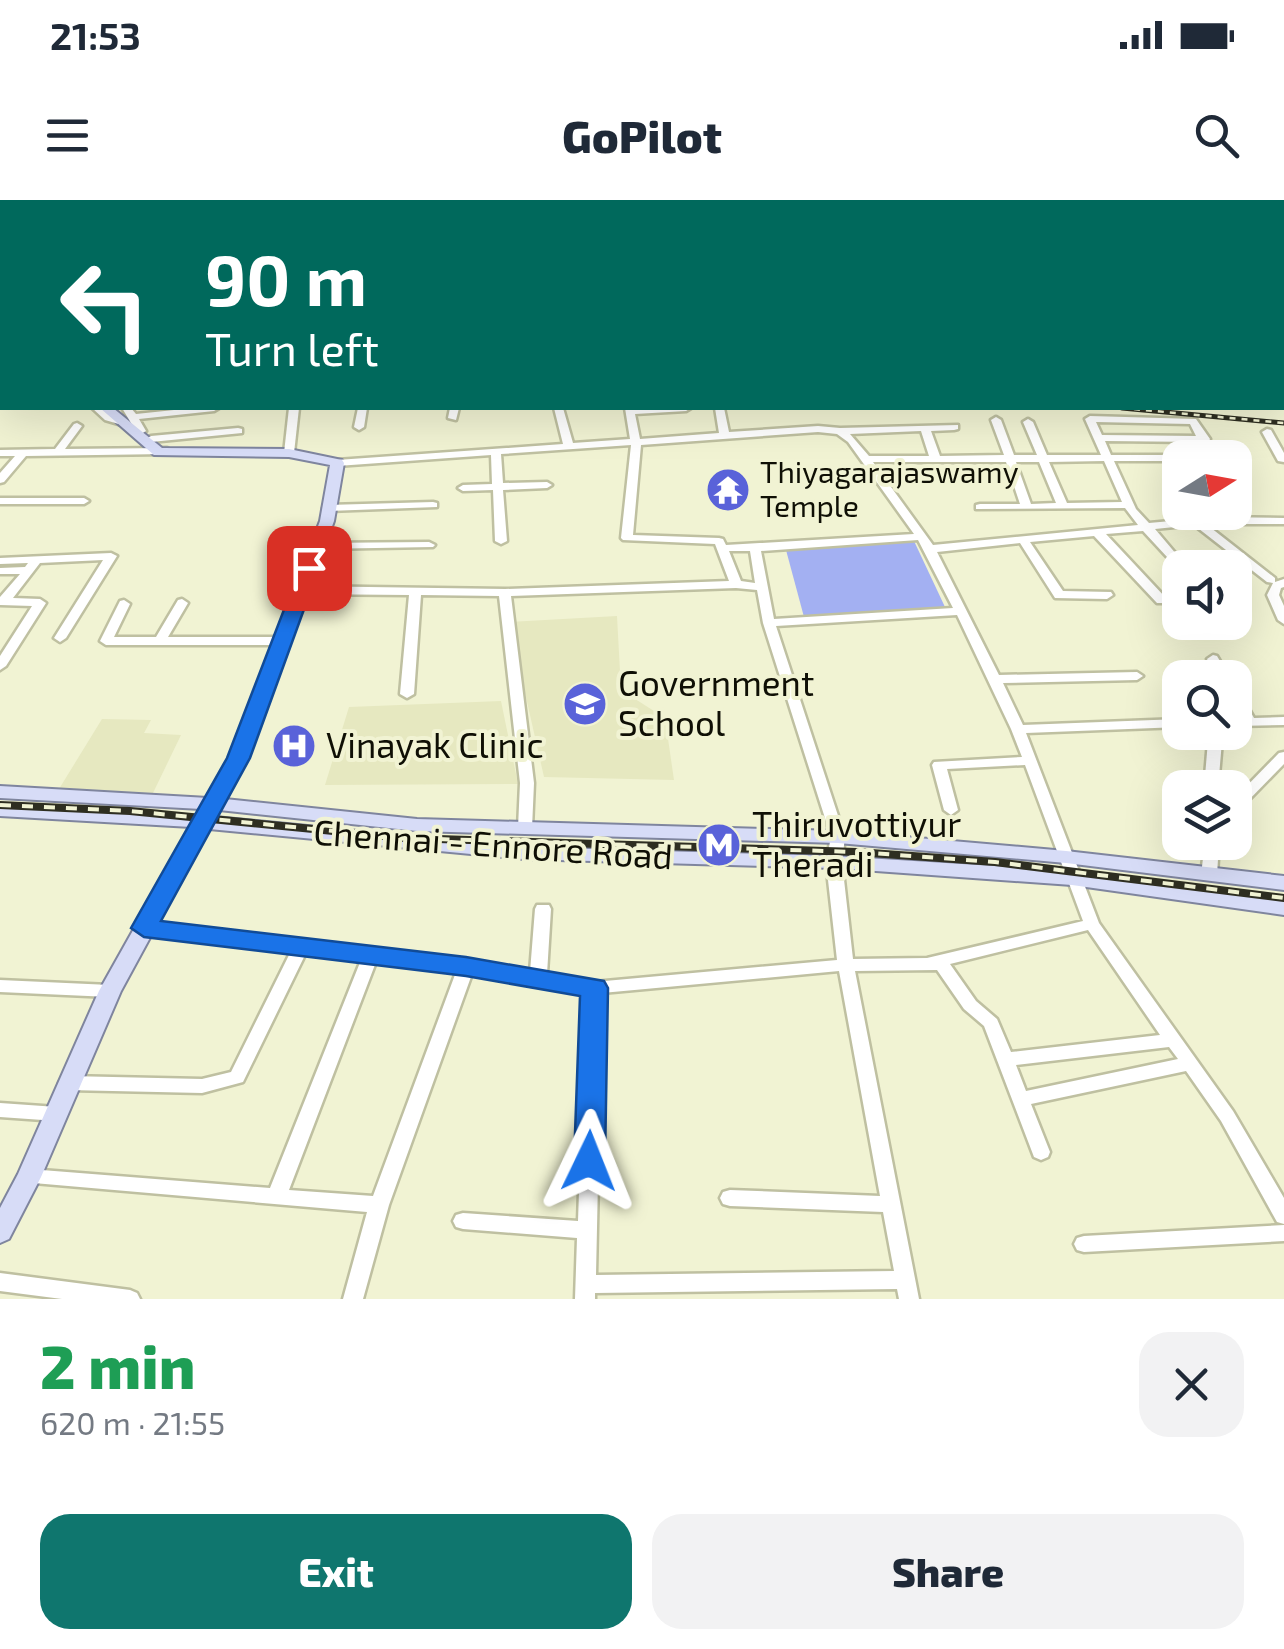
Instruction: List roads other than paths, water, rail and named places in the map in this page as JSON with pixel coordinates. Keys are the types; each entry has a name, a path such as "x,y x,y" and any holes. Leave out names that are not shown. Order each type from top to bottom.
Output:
{"main road":[{"path":"109,410 168,452"},
{"path":"0,1232 29,1178 110,991 238,758 318,546 338,463 290,454 168,452 117,410"},
{"name":"Chennai - Ennore Road","path":"0,792 208,813 523,853 834,862 1072,878 1284,908"},
{"name":"Chennai - Ennore Road","path":"0,810 208,813 417,825 838,837 1066,857 1284,884"}],"street":[{"path":"99,410 108,418 137,427 238,432"},
{"path":"128,410 137,427"},
{"path":"137,427 206,410"},
{"path":"290,454 294,410"},
{"path":"359,426 362,410"},
{"path":"559,410 569,447"},
{"path":"629,410 636,443 628,539 711,540 724,548 755,548 919,537"},
{"path":"719,410 725,436"},
{"path":"996,420 1027,507"},
{"path":"1166,550 1128,506 1090,420 1192,421 1205,439"},
{"path":"1028,422 1063,507"},
{"path":"58,453 77,426"},
{"path":"338,463 725,436 954,427"},
{"path":"925,428 935,457"},
{"path":"840,432 866,460 930,549 1018,729 1092,924 1169,1040 1227,1116 1284,1216"},
{"path":"1267,432 1280,444 1282,459"},
{"path":"1097,438 1205,439"},
{"path":"0,453 168,452"},
{"path":"0,480 23,453"},
{"path":"496,454 501,541"},
{"path":"866,460 1010,455 1162,458"},
{"path":"463,488 547,485"},
{"path":"0,501 84,501"},
{"path":"328,508 433,506"},
{"path":"980,507 1128,506"},
{"path":"1252,518 1284,520"},
{"path":"930,549 1162,527"},
{"path":"1207,530 1277,582 1273,594 1284,620"},
{"path":"1098,533 1161,600"},
{"path":"1024,541 1058,594 1106,595"},
{"path":"318,546 429,544"},
{"path":"724,548 736,584"},
{"path":"594,988 585,1292 908,1289 846,966 834,862 838,837 769,623 755,548"},
{"path":"0,571 111,556 60,638"},
{"path":"0,561 33,565"},
{"path":"3,600 33,565"},
{"path":"300,590 505,593 736,584 762,587"},
{"path":"407,694 415,593"},
{"path":"505,593 527,783 525,828"},
{"path":"0,666 40,602 3,600"},
{"path":"159,642 182,603"},
{"path":"124,604 106,641 282,641"},
{"path":"769,623 960,612"},
{"path":"994,679 1137,676"},
{"path":"1252,722 1284,721"},
{"path":"1018,729 1162,724"},
{"path":"1252,789 1284,756"},
{"path":"951,810 939,766 1030,761"},
{"path":"1209,875 1210,860"},
{"path":"538,979 543,910"},
{"path":"144,928 466,966 594,988 932,962 1092,924"},
{"path":"68,1083 202,1086 238,1077 302,946"},
{"path":"276,1198 371,955"},
{"path":"932,962 947,967 970,1004 991,1023 1008,1058 1041,1152"},
{"path":"353,1299 379,1205 466,966"},
{"path":"0,986 110,991"},
{"path":"1008,1058 1169,1040"},
{"path":"1022,1099 1188,1064"},
{"path":"0,1110 57,1114"},
{"path":"29,1178 379,1205"},
{"path":"730,1198 891,1204"},
{"path":"463,1221 587,1230"},
{"path":"1084,1244 1284,1233"},
{"path":"0,1282 130,1299"}],"water":[{"path":"914,541 945,607 804,617 786,550"}],"railway":[{"path":"1144,410 1284,423"},
{"path":"0,805 130,811 405,838 857,852 995,862 1284,898"}],"place":[{"name":"Thiyagarajaswamy Temple","path":"728,490"},
{"name":"Government School","path":"585,704"},
{"name":"Vinayak Clinic","path":"294,746"},
{"name":"Thiruvottiyur Theradi","path":"719,845"}]}
